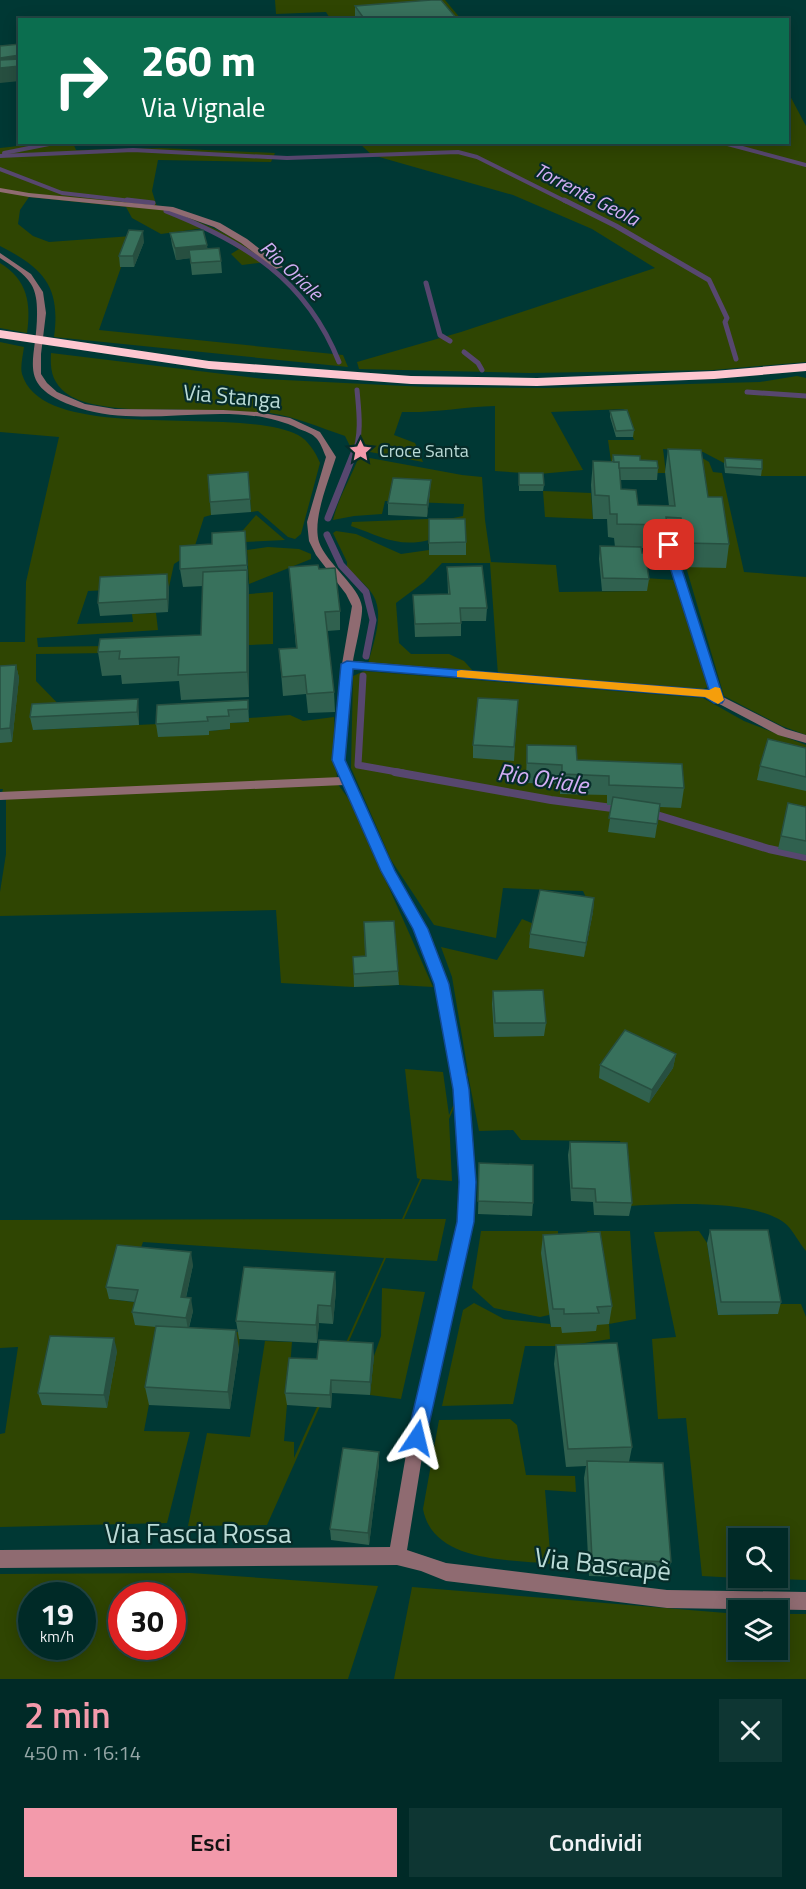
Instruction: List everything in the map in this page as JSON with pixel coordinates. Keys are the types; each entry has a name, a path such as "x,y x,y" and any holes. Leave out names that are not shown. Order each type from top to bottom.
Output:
{"highway":[{"path":"0,334 209,365 411,380 537,382 714,375 806,367"}],"street":[{"path":"0,190 170,209 217,225 244,241 279,267"},
{"name":"Via Stanga","path":"0,255 20,268 39,290 42,319 37,375 45,388 68,401 110,411 258,415 292,422 319,435 332,457 312,522 314,541 321,555 351,592 357,606 347,664 339,760 388,871 421,929 441,984 461,1089 467,1182 466,1222 421,1414 397,1556"},
{"path":"669,545 718,700"},
{"path":"347,664 708,694 782,732 806,739"},
{"path":"0,796 347,781"},
{"name":"Via Fascia Rossa","path":"0,1559 397,1556"},
{"name":"Via Bascapè","path":"397,1556 446,1572 667,1599 806,1601"}],"green space":[{"path":"275,0 445,0 460,18 330,18 326,12 276,14"},
{"path":"789,94 806,126 806,362 713,370 529,373 359,369 357,362 461,332 655,268 592,229 513,195 372,155 360,144 789,144"},
{"path":"37,144 73,144 76,150 161,148 275,153 271,162 158,160 152,191 157,207 200,222 228,235 266,262 242,265 231,254 239,249 205,228 161,234 132,218 126,207 29,197 20,210 18,224 33,236 49,242 132,236 99,330 343,355 348,367 54,337 55,304 46,281 28,262 0,246 0,148"},
{"path":"0,263 17,277 26,294 27,333 0,328"},
{"path":"0,342 24,347 22,374 37,396 66,410 103,417 270,426 302,437 320,463 301,534 295,539 288,537 258,511 251,512 249,485 210,487 211,515 204,517 193,552 174,564 169,587 88,591 77,624 133,622 132,614 156,613 158,630 37,638 38,647 178,645 177,652 36,654 36,681 70,716 33,730 158,724 209,731 230,729 230,723 249,722 249,718 290,715 303,721 334,717 337,780 2,793 3,789 0,789 0,642 25,642 26,582 59,437 0,432"},
{"path":"51,353 264,379 426,387 545,388 760,382 797,376 806,378 806,476 761,476 760,466 724,463 703,452 663,449 666,473 639,473 612,468 608,440 634,440 624,409 551,412 583,470 539,474 495,471 495,406 402,412 394,435 415,443 423,462 370,452 369,447 350,446 345,436 270,413 127,409 92,404 66,393 58,384 52,370"},
{"path":"359,456 482,477 491,562 556,565 559,592 647,591 645,578 675,580 708,687 701,690 498,675 490,563 442,563 424,582 396,603 399,643 411,654 449,654 464,661 473,671 368,664 377,629 376,603 368,588 347,568 347,562 333,533 336,531 356,534 401,554 429,550 428,540 408,543 389,540 351,526 352,522 453,518 463,516 464,504 385,501 382,514 333,520"},
{"path":"699,456 709,462 713,472 722,473 744,572 806,577 806,735 782,726 724,696 686,567 705,520"},
{"path":"543,491 591,493 593,519 545,517"},
{"path":"256,515 285,540 244,542 238,536"},
{"path":"268,547 299,549 311,554 311,559 249,584 247,550"},
{"path":"273,592 273,644 249,645 249,594"},
{"path":"364,671 703,698 744,721 806,745 806,1251 787,1225 773,1216 755,1210 688,1204 628,1206 625,1156 620,1141 521,1140 513,1130 479,1131 468,1075 449,1119 452,1181 422,1179 404,1219 446,1219 437,1261 386,1258 267,1525 188,1526 207,1433 250,1437 265,1341 292,1342 284,1441 294,1442 294,1458 384,1258 143,1242 137,1259 110,1299 141,1303 188,1330 240,1332 239,1348 160,1345 144,1431 190,1432 167,1523 0,1527 0,1434 5,1433 18,1347 0,1348 0,1220 402,1219 420,1179 417,1178 405,1069 443,1072 449,1115 468,1072 452,977 441,947 497,960 522,919 534,926 551,890 503,888 496,938 434,925 391,860 351,768 353,676","holes":["551,890 583,891 593,912 532,933"]},
{"path":"337,783 351,802 433,987 398,985 354,987 281,983 276,910 0,916 0,892 6,854 6,795"},
{"path":"481,1231 558,1231 558,1253 549,1315 540,1317 494,1308 472,1288"},
{"path":"587,1231 630,1231 636,1319 609,1324 610,1339 566,1346 525,1346 513,1404 442,1406 463,1310 474,1303 504,1319 561,1327 591,1251"},
{"path":"699,1231 707,1243 718,1315 777,1314 776,1304 801,1304 806,1317 806,1580 788,1579 788,1528 728,1528 728,1577 702,1576 686,1418 658,1419 652,1339 676,1337 654,1232"},
{"path":"382,1288 425,1292 401,1399 370,1395 374,1356 381,1336"},
{"path":"510,1419 517,1425 526,1475 575,1476 576,1492 545,1490 551,1564 495,1559 457,1549 441,1540 430,1527 423,1509 439,1420"},
{"path":"190,1573 378,1586 348,1679 0,1679 0,1574"},
{"path":"412,1587 728,1613 728,1660 788,1660 788,1614 806,1614 806,1679 394,1679"}],"building":[{"path":"441,0 456,18 364,18 355,6"},
{"path":"18,44 18,55 0,58 0,46"},
{"path":"18,59 18,66 0,68 0,60"},
{"path":"129,230 143,231 133,256 119,256"},
{"path":"203,230 207,245 175,248 170,233"},
{"path":"219,248 221,261 191,263 189,250"},
{"path":"627,410 634,430 616,431 610,411"},
{"path":"668,449 701,450 708,497 722,497 729,544 685,543 681,518 666,517 667,525 617,524 617,514 610,514 609,496 595,495 593,461 619,462 621,489 636,490 638,505 675,506"},
{"path":"613,455 640,456 640,460 657,461 658,468 619,468 619,462 614,462"},
{"path":"725,458 762,460 762,469 726,467"},
{"path":"248,472 250,499 210,502 208,475"},
{"path":"519,473 543,473 544,485 519,485"},
{"path":"393,478 431,480 427,505 388,503"},
{"path":"429,519 465,519 466,542 429,543"},
{"path":"245,531 247,565 180,569 180,546 212,544 212,533"},
{"path":"600,546 641,547 642,553 645,553 649,579 603,578"},
{"path":"318,565 319,569 335,568 340,611 325,612 334,692 307,694 305,675 282,677 279,649 297,648 289,567"},
{"path":"482,566 487,608 460,608 461,623 415,624 413,595 450,594 447,567"},
{"path":"247,570 247,672 178,675 179,657 119,659 120,651 98,652 100,639 201,635 203,572"},
{"path":"167,574 167,599 98,603 100,577"},
{"path":"16,665 10,728 0,729 0,666"},
{"path":"478,698 518,700 514,747 473,745"},
{"path":"138,699 137,712 30,717 32,704"},
{"path":"248,700 248,709 228,710 229,716 207,717 208,721 156,724 157,705"},
{"path":"768,739 806,748 806,777 760,766"},
{"path":"527,745 576,746 577,760 682,764 684,788 609,785 609,776 562,774 562,765 527,763"},
{"path":"613,797 660,804 657,824 609,818"},
{"path":"788,803 806,807 806,841 781,836"},
{"path":"540,890 594,898 586,943 530,934"},
{"path":"394,921 398,971 354,974 353,957 366,956 364,922"},
{"path":"543,990 546,1023 495,1023 493,991"},
{"path":"625,1030 676,1054 652,1090 600,1065"},
{"path":"570,1142 627,1143 632,1203 596,1202 595,1189 572,1188"},
{"path":"479,1163 533,1165 533,1203 478,1201"},
{"path":"710,1230 768,1230 781,1302 721,1302"},
{"path":"600,1232 612,1306 597,1307 599,1313 564,1314 564,1309 553,1309 543,1235"},
{"path":"117,1245 191,1252 181,1297 191,1298 186,1318 132,1312 138,1290 106,1287"},
{"path":"244,1267 335,1272 331,1306 318,1305 316,1325 236,1321"},
{"path":"156,1326 236,1330 228,1392 145,1387"},
{"path":"50,1336 114,1338 104,1395 38,1393"},
{"path":"319,1340 373,1343 370,1382 331,1380 330,1395 285,1393 289,1358 317,1359"},
{"path":"617,1343 632,1447 568,1449 556,1345"},
{"path":"343,1448 379,1452 368,1533 330,1529"},
{"path":"587,1461 663,1463 671,1562 592,1559"}],"waterway":[{"path":"4,153 49,144"},
{"path":"727,144 806,165"},
{"name":"Torrente Geola","path":"0,156 133,150 287,158 458,152 477,157 567,202"},
{"name":"Rio Oriale","path":"0,169 62,193 140,202"},
{"name":"Rio Oriale","path":"127,200 153,203"},
{"name":"Torrente Geola","path":"564,200 616,226 709,280 727,318 725,322 736,359"},
{"name":"Rio Oriale","path":"166,211 222,236 270,267 291,286 309,308 325,333 339,362"},
{"path":"426,283 440,335 450,341"},
{"path":"464,352 478,363 482,370"},
{"name":"Rio Oriale","path":"354,455 359,431 357,390"},
{"name":"Torrente Geola","path":"747,392 806,396"},
{"name":"Rio Oriale","path":"328,518 354,453"},
{"name":"Rio Oriale","path":"327,535 341,565 366,592 373,620 366,656"},
{"name":"Rio Oriale","path":"363,676 358,765 403,773"},
{"name":"Rio Oriale","path":"395,772 551,800 620,809"},
{"name":"Rio Oriale","path":"650,813 769,849 806,857"}],"slow traffic":[{"path":"461,674 708,694 718,700 715,691"}],"place":[{"name":"Croce Santa","path":"361,450"}],"route":[{"path":"417,1438 450,1282 466,1222 467,1182 461,1089 441,984 421,929 388,871 363,820 339,760 341,714 347,664 708,694 718,700 669,545"}]}
